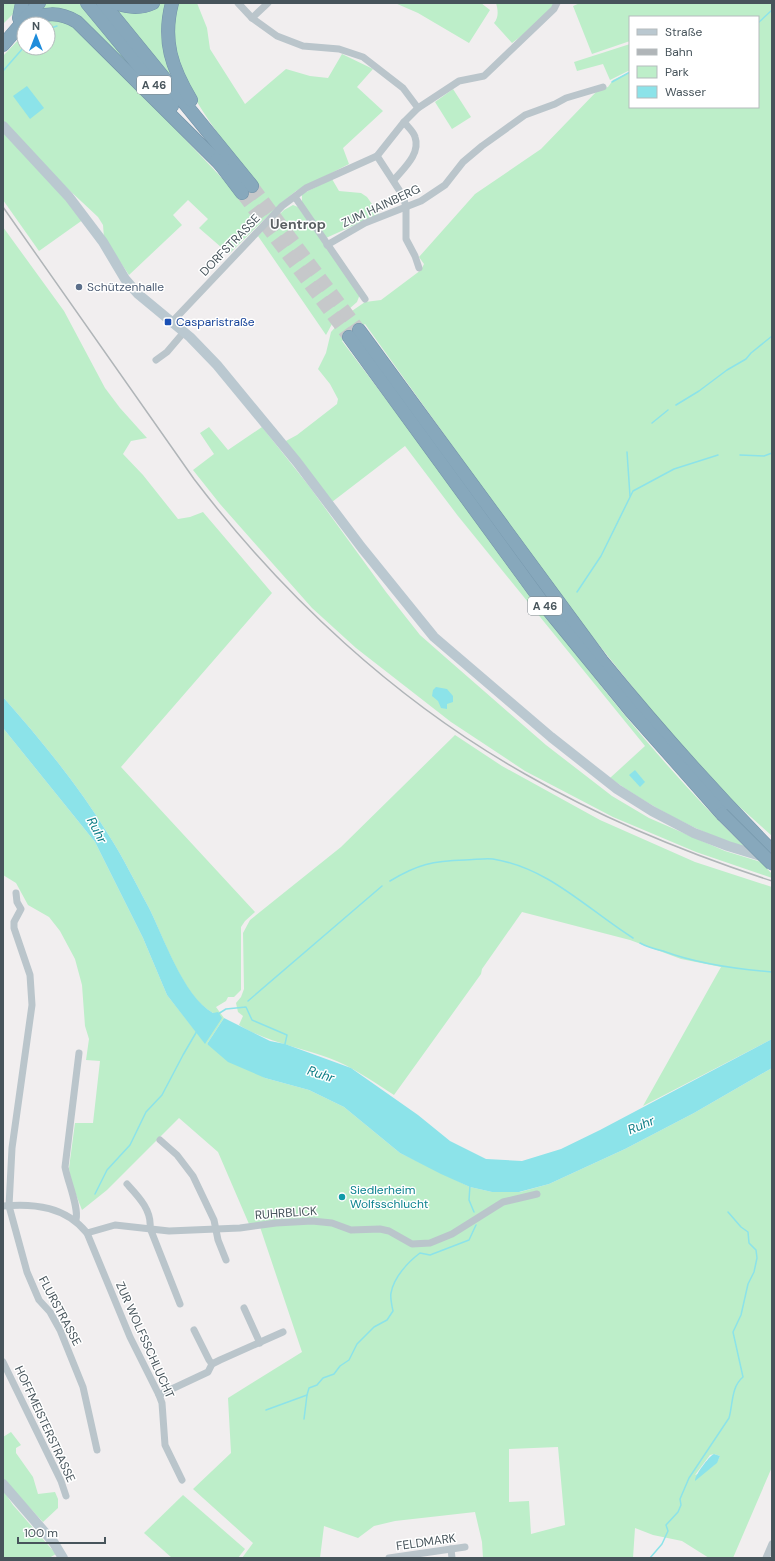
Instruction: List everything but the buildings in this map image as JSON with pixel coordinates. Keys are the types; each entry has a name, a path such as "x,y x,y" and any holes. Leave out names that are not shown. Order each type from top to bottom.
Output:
{"highway":[{"path":"21,16 22,3"},
{"path":"23,16 31,3"},
{"path":"25,16 39,3"},
{"name":"A 46","path":"87,3 222,166 247,189 212,136 103,3"},
{"path":"116,3 123,6 138,7 153,3"},
{"path":"172,3 168,36 172,61 181,83 212,136"},
{"path":"37,16 49,13 64,15 77,22 222,166"},
{"path":"3,37 16,25"},
{"path":"3,45 16,27"},
{"name":"A 46","path":"772,850 743,822 672,744 602,661 354,334 545,606 658,744 722,814 772,864"}],"main road":[{"path":"3,126 70,197 103,242 125,279 138,294 208,354 282,444 434,637 498,692 617,789 652,811 694,833 728,846 772,859"},
{"path":"3,1484 54,1543 63,1558"}],"street":[{"path":"238,3 252,18 277,36 303,46 339,50 363,57 403,88 418,108"},
{"path":"252,18 268,3"},
{"name":"DORFSTRASSE","path":"172,322 282,206 306,188 377,156 404,122 418,108 459,81 484,76 554,9 557,3"},
{"name":"ZUM HAINBERG","path":"327,245 365,223 421,201 445,185 462,162 525,114 566,98 603,87"},
{"path":"394,180 412,158 417,148 415,137 404,122"},
{"path":"377,156 403,196 406,207 406,239 415,256 419,268"},
{"path":"295,196 365,299"},
{"path":"156,360 167,352 184,332"},
{"name":"FLURSTRASSE","path":"16,893 17,902 21,908 14,922 14,928 30,975 32,1005 13,1141 6,1206 27,1272 39,1300 50,1312 60,1330 83,1387 97,1450"},
{"path":"76,1220 78,1212 68,1184 65,1167 79,1052"},
{"path":"160,1140 177,1155 194,1176 214,1220 218,1240 226,1260"},
{"path":"127,1184 142,1201 151,1220 150,1228 180,1304"},
{"name":"RUHRBLICK","path":"87,1233 115,1225 169,1231 216,1230 276,1223 321,1221 351,1230 380,1229 390,1231 412,1244 430,1243 452,1234 503,1202 537,1194"},
{"path":"6,1206 48,1208 63,1213 76,1220 87,1233"},
{"name":"ZUR WOLFSSCHLUCHT","path":"87,1233 130,1337 159,1395 162,1403 165,1445 182,1480"},
{"path":"244,1308 260,1343"},
{"path":"194,1330 212,1364"},
{"path":"159,1395 208,1372 212,1364 283,1332"},
{"name":"HOFFMEISTERSTRASSE","path":"3,1362 61,1481 66,1496"},
{"path":"766,1558 772,1544"},
{"name":"FELDMARK","path":"389,1558 465,1547"},
{"path":"451,1549 452,1558"}],"green space":[{"path":"3,3 19,3 15,12 3,24"},
{"path":"44,3 79,3 174,114 81,23 56,18 56,16 34,14"},
{"path":"160,3 168,3 161,33 171,79 114,6 158,5"},
{"path":"178,3 197,3 207,28 210,49 245,104 286,69 310,76 328,78 342,54 373,69 357,87 383,111 343,148 349,164 296,191 281,203 229,254 199,228 208,219 188,200 173,215 182,225 129,275 104,238 103,225 98,217 51,173 3,121 3,56 16,42 16,56 56,56 56,21 68,21 168,121 236,193 253,181 216,131 190,90 173,52 171,32"},
{"path":"395,3 481,3 490,10 469,43 418,13"},
{"path":"496,3 557,3 532,28 512,43 494,23 498,13"},
{"path":"580,3 772,3 772,836 723,792 659,720 563,600 365,324 342,341 588,669 648,743 712,814 746,848 728,842 675,818 658,809 610,778 645,746 458,516 405,446 332,502 284,442 297,435 337,404 338,399 330,384 318,369 326,353 331,332 346,315 365,302 381,300 421,270 424,264 419,257 475,194 541,149 598,90 608,87 613,80 629,72 629,108 759,108 759,16 629,16 629,41 592,54 573,6"},
{"path":"629,44 629,70 610,80 603,64 577,71 574,62"},
{"path":"453,89 471,117 452,129 435,102"},
{"path":"3,132 84,219 39,251 3,200"},
{"path":"332,179 339,191 361,193 367,197 379,214 326,238 302,203 302,194"},
{"path":"293,205 298,207 360,294 357,302 332,324 326,335 258,236 284,210"},
{"path":"3,227 64,311 105,388 120,408 147,438 131,441 123,454 143,475 178,519 190,517 203,512 272,593 121,767 255,912 241,927 241,990 234,997 228,997 226,1001 216,1007 224,1018 207,1044 265,1078 309,1090 344,1107 400,1153 470,1187 492,1192 520,1192 549,1184 625,1149 694,1113 772,1068 772,1467 733,1558 709,1558 682,1541 653,1535 635,1528 633,1558 483,1558 482,1542 475,1512 395,1521 374,1526 358,1538 324,1526 320,1558 242,1558 253,1543 193,1489 231,1453 228,1398 302,1352 259,1224 249,1224 218,1152 179,1118 107,1190 82,1210 71,1182 69,1168 75,1123 93,1123 100,1061 86,1060 89,1039 85,1026 82,985 75,959 60,931 49,917 28,905 16,883 3,875 3,728 95,842 143,938 167,995 205,1043 213,1013 202,1005 183,980 148,906 119,852 96,816 58,763 3,697","holes":["558,1447 565,1525 531,1534 529,1501 509,1502 509,1449","714,1454 720,1456 716,1463 707,1470 695,1475 710,1455"]},
{"path":"209,427 228,450 262,427 309,486 386,592 420,635 546,745 612,796 649,818 725,851 761,862 772,874 772,878 696,852 613,817 525,771 451,722 356,648 312,608 220,504 193,470 214,454 200,433"},
{"path":"455,735 502,766 600,820 695,862 772,887 772,1039 643,1106 721,967 681,959 630,940 522,912 482,969 481,974 394,1095 338,1062 318,1054 260,1036 239,1025 243,1016 238,1012 236,1003 241,997 244,989 243,933 250,920 341,847"},
{"path":"11,1432 21,1445 16,1448 16,1453 33,1477 38,1494 55,1492 58,1499 58,1508 43,1522 3,1479 3,1437"},
{"path":"3,1490 13,1505 56,1554 49,1558 3,1558"},
{"path":"183,1495 245,1549 238,1558 172,1558 144,1533"}],"water":[{"path":"27,86 44,108 30,119 13,96"},
{"path":"436,687 447,689 453,696 453,702 447,704 447,709 441,708 438,701 432,696 433,690"},
{"name":"Ruhr","path":"3,697 58,763 96,816 129,870 183,980 202,1005 213,1013 218,1012 222,1018 205,1044 167,995 143,938 95,842 3,728"},
{"path":"635,770 645,782 640,787 629,775"},
{"name":"Ruhr","path":"224,1018 270,1041 285,1044 351,1068 418,1115 450,1141 486,1159 522,1161 561,1149 772,1039 772,1068 694,1113 625,1149 549,1184 519,1192 492,1192 470,1187 400,1153 344,1107 309,1090 265,1078 228,1062 207,1044"},
{"path":"714,1454 720,1456 717,1463 695,1481 695,1478 702,1466"}],"waterway":[{"path":"759,22 772,10"},
{"path":"3,71 16,56"},
{"path":"612,82 629,73"},
{"path":"676,405 699,391 727,370 746,359 772,336"},
{"path":"652,423 668,410"},
{"path":"627,452 630,496"},
{"path":"740,455 764,456 772,453"},
{"path":"577,592 601,556 633,491 674,469 718,455"},
{"path":"390,881 426,864 454,860 493,859 513,864 550,880 633,938"},
{"path":"248,1001 382,886"},
{"path":"640,943 676,956 703,963 772,972"},
{"path":"218,1014 226,1009 246,1007 252,1020 287,1035 285,1044"},
{"path":"95,1194 107,1170 130,1145 146,1112 162,1095 197,1031"},
{"path":"470,1185 469,1200 474,1212"},
{"path":"650,1558 662,1544 668,1531 666,1525 678,1512 681,1505 680,1499 689,1478 729,1418 734,1391 739,1381 743,1377 733,1332 741,1315 748,1284 754,1272 757,1258 756,1250 749,1243 748,1232 741,1227 728,1212"},
{"path":"266,1410 307,1395 309,1388 317,1385 323,1378 334,1374 340,1366 349,1360 357,1344 374,1327 387,1320 393,1311 391,1293 395,1281 406,1265 420,1253 430,1255 469,1240 476,1225"},
{"path":"304,1419 307,1395"}],"tunnel":[{"path":"252,186 359,330"},
{"path":"242,193 349,337"}],"railway":[{"path":"3,207 194,479 228,522 265,564 304,605 344,643 431,714 477,745 525,774 584,806 646,834 708,859 772,881"}],"place":[{"name":"Schützenhalle","path":"79,287"},
{"name":"Casparistraße","path":"168,322"},
{"name":"Siedlerheim Wolfsschlucht","path":"342,1197"}],"district":[{"name":"Uentrop","path":"298,224"}]}
